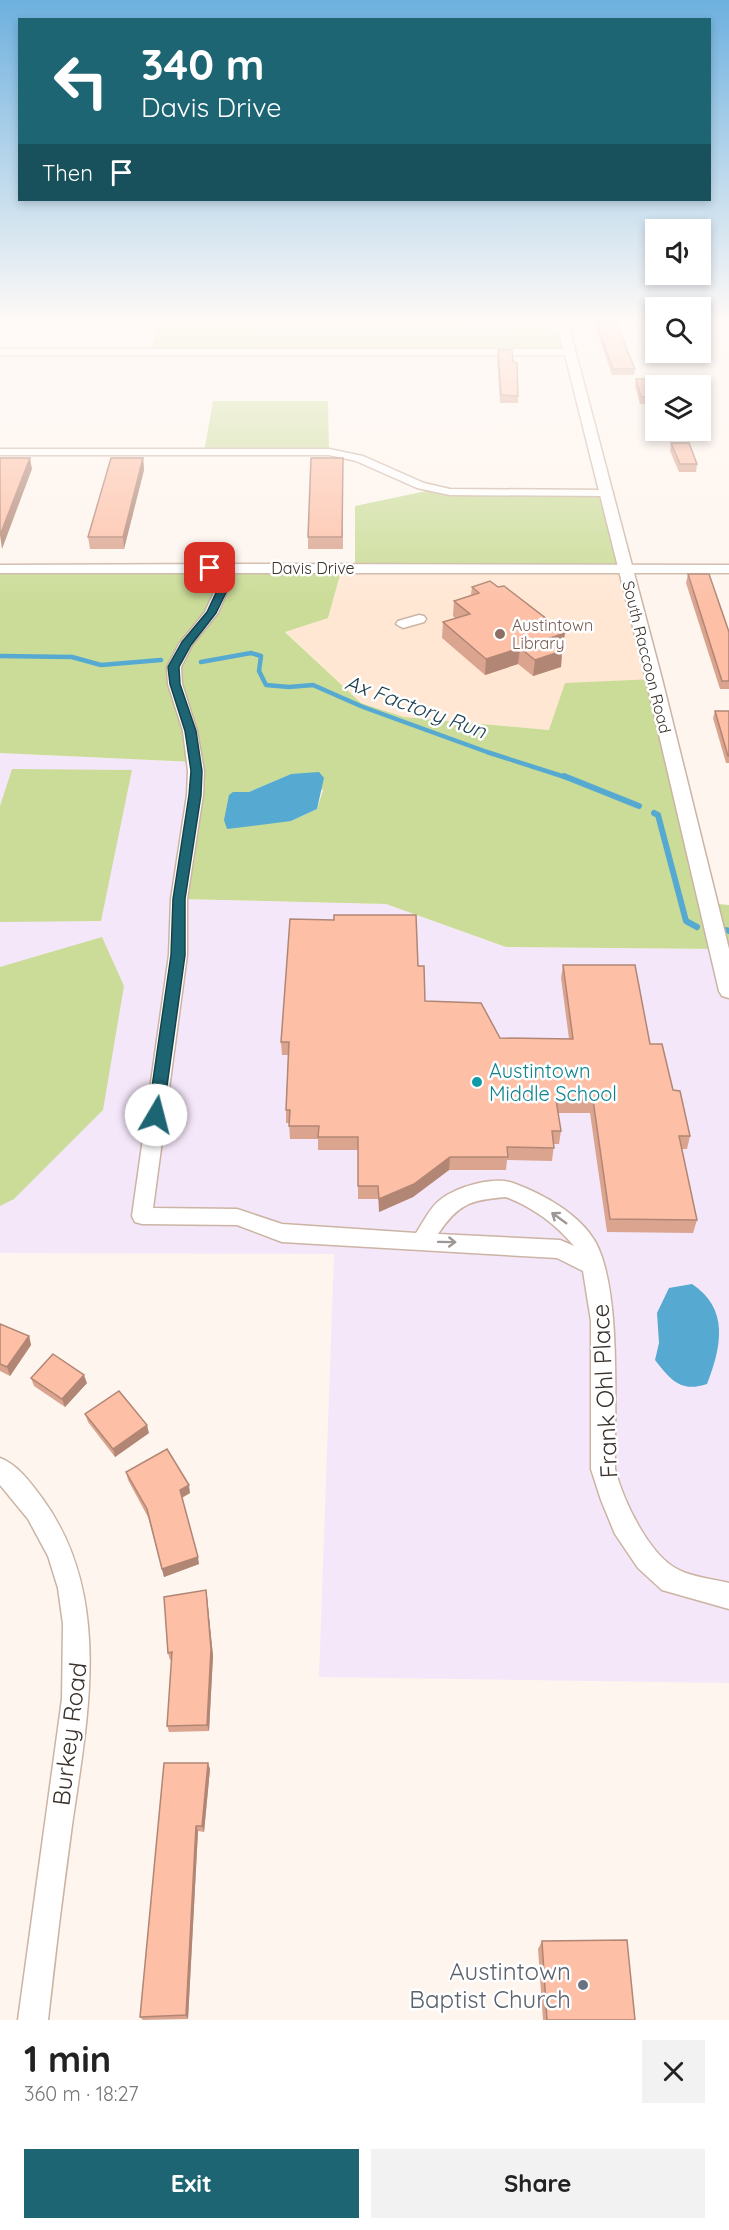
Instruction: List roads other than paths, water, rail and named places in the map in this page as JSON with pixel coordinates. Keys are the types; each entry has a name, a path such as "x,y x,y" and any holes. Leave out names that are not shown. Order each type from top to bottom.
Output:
{"street":[{"name":"South Raccoon Road","path":"587,417 729,991"},
{"path":"0,453 329,453 360,458 422,486 443,490 606,493"},
{"path":"230,568 227,580 211,613 186,644 174,667 175,684 190,731 196,771 195,795 179,899 178,955 141,1216 237,1217 282,1233 560,1249 591,1265"},
{"name":"Davis Drive","path":"0,569 728,570"},
{"path":"403,624 419,619"},
{"name":"Frank Ohl Place","path":"421,1242 446,1206 478,1191 506,1189 531,1198 570,1226 587,1247 597,1283 602,1321 603,1470 609,1492 624,1526 647,1559 671,1581 729,1596"},
{"name":"Burkey Road","path":"0,1469 28,1498 52,1534 70,1581 78,1629 78,1690 40,1953 33,2020"}],"water":[{"path":"319,772 324,778 317,809 291,821 227,829 224,820 229,795 233,792 249,792 291,774"},
{"path":"692,1284 712,1304 717,1316 719,1342 707,1384 690,1387 676,1382 655,1360 659,1343 657,1313 669,1288"}],"waterway":[{"name":"Ax Factory Run","path":"201,662 251,653 261,656 259,671 266,685 289,687 313,685 363,707 487,752 568,778"},
{"name":"Ax Factory Run","path":"0,656 72,657 101,665 161,660"},
{"name":"Ax Factory Run","path":"564,776 639,806"},
{"name":"Ax Factory Run","path":"654,813 658,815 686,921 697,927"}],"place":[{"name":"Austintown Library","path":"500,634"},
{"name":"Austintown Middle School","path":"477,1082"},
{"name":"Austintown Baptist Church","path":"583,1985"}]}
